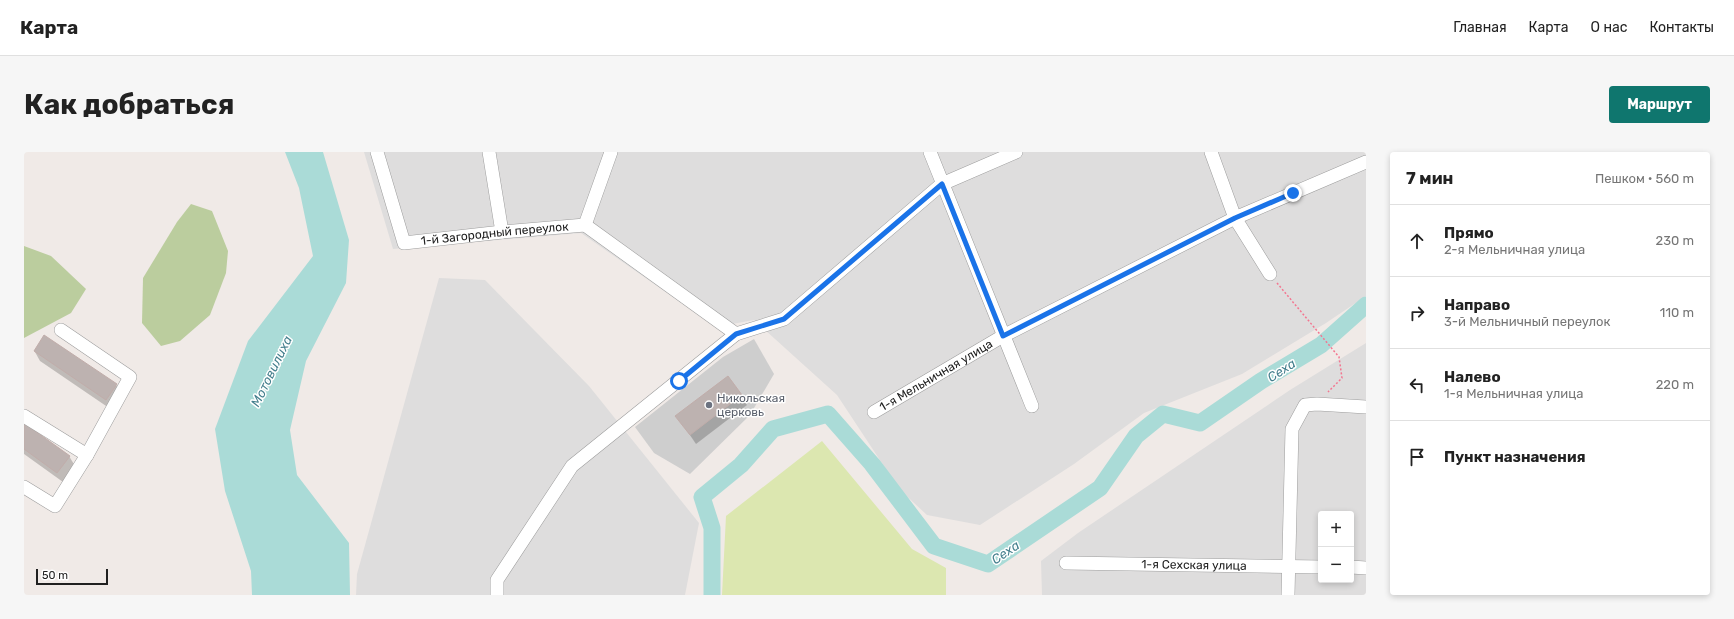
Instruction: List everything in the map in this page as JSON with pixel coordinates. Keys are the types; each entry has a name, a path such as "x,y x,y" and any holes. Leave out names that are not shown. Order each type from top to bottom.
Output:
{"street":[{"name":"1-й Загородный переулок","path":"377,152 404,243 585,224"},
{"path":"489,152 502,232"},
{"path":"611,152 585,224 736,334"},
{"path":"930,152 1032,406"},
{"path":"497,595 497,580 572,466 644,410 736,334 784,319 942,184 1016,152"},
{"path":"1211,152 1235,218 1270,274"},
{"name":"1-я Мельничная улица","path":"874,412 1003,336 1235,218 1366,162"},
{"path":"24,487 55,506 88,456 130,377 61,330"},
{"path":"1288,595 1287,566 1292,429 1311,405 1366,407"},
{"path":"24,416 88,456"},
{"name":"1-я Сехская улица","path":"1066,563 1318,567"},
{"path":"1354,567 1366,568"}],"path":[{"path":"1270,274 1339,357 1342,378 1311,405"}],"shaded area":[{"path":"364,152 1366,152 1366,296 1326,323 1242,374 1144,413 1074,464 980,525 927,515 899,489 837,395 754,320 716,327 581,233 393,249"},
{"path":"439,278 485,280 589,386 699,523 685,595 356,595 357,574"},
{"path":"754,339 774,374 750,415 690,474 654,453 635,427 723,357"},
{"path":"1366,343 1366,595 1042,595 1041,561 1078,533 1290,390"}],"green space":[{"path":"191,204 212,211 228,251 226,273 210,315 180,341 161,346 142,323 143,278 177,222"},
{"path":"24,246 51,256 86,289 71,313 24,338"},
{"path":"822,441 912,549 946,568 946,595 722,595 726,516"}],"water":[{"name":"Мотовилиха","path":"285,152 323,152 349,240 346,283 306,361 290,430 297,475 349,543 350,595 252,595 251,571 225,491 215,429 248,341 313,256 299,188"}],"building":[{"path":"44,335 117,384 106,400 34,351"},
{"name":"Никольская церковь","path":"728,376 742,395 690,435 675,416"},
{"path":"24,423 70,456 57,473 24,449"}],"waterway":[{"name":"Сеха","path":"712,595 712,528 702,497 741,465 773,429 828,414 872,464 934,546 988,564 1100,488 1136,436 1163,414 1200,423 1261,381 1321,345 1366,305"}],"place":[{"name":"Никольская церковь","path":"709,405"}],"route":[{"path":"679,381 736,334 784,319 942,184 1003,336 1235,218 1293,193"}]}
